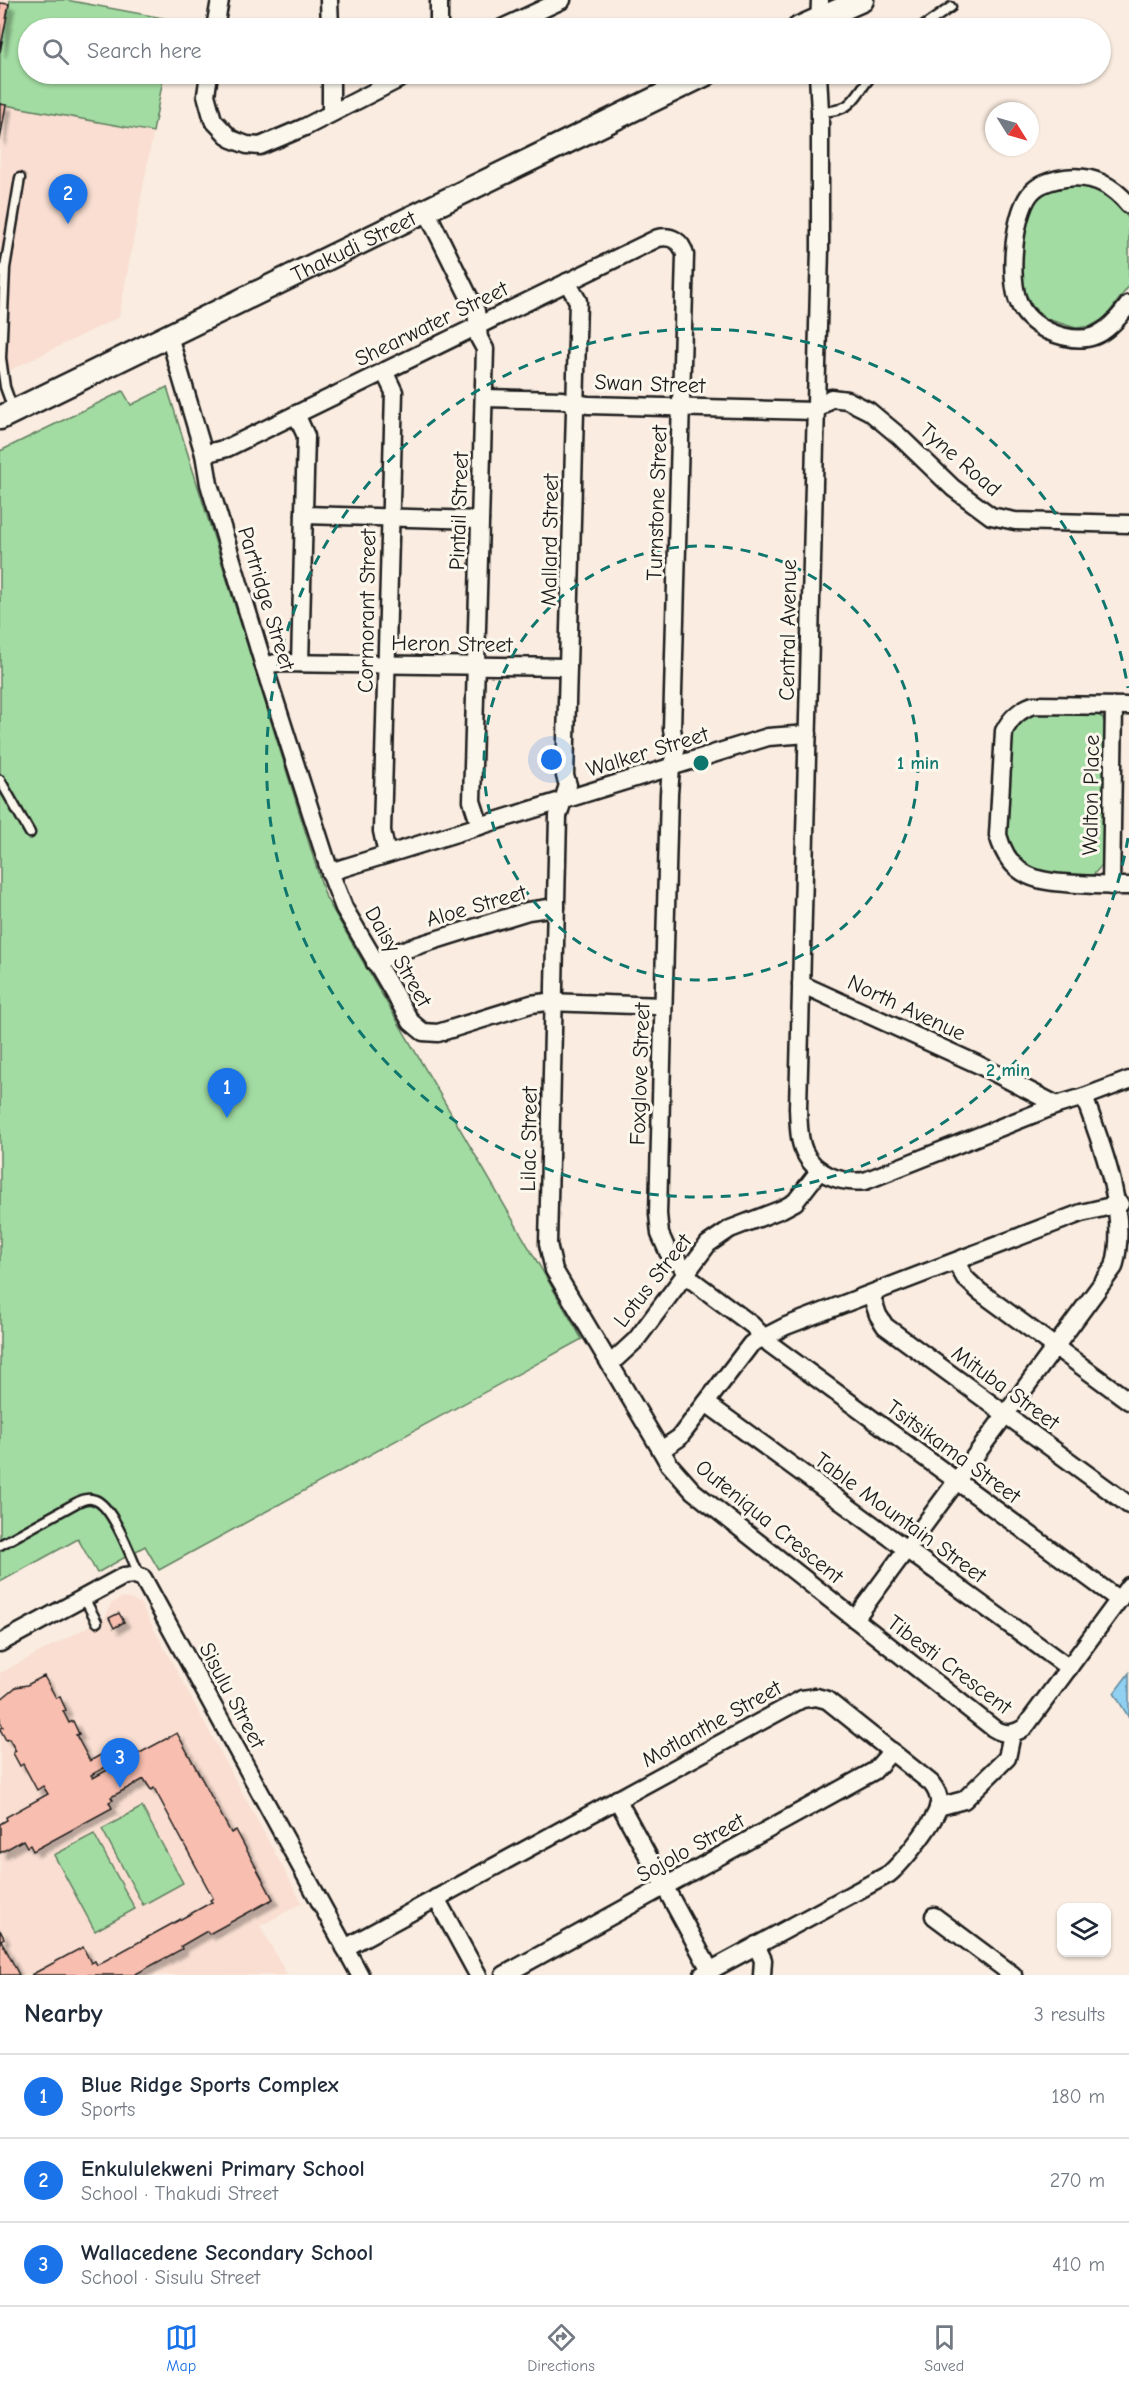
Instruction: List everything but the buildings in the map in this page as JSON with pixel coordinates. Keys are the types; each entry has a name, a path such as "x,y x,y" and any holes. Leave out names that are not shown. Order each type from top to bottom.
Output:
{"street":[{"path":"217,18 220,0"},
{"path":"329,0 330,18"},
{"path":"439,0 439,18"},
{"path":"523,18 560,0"},
{"path":"820,16 862,0"},
{"path":"208,84 206,95 213,120 231,139 247,145 260,146 282,138 389,84"},
{"path":"331,84 331,113"},
{"name":"Thakudi Street","path":"7,415 685,84"},
{"name":"Central Avenue","path":"819,84 820,248 799,1127 803,1150 824,1173"},
{"path":"1129,205 1121,196 1101,182 1090,178 1058,179 1035,189 1022,208 1016,229 1015,284 1018,303 1027,316 1041,327 1065,338 1080,340 1094,337 1118,319 1129,304"},
{"name":"Pintail Street","path":"426,210 476,311 479,338 484,349 472,801 480,826"},
{"name":"Shearwater Street","path":"204,454 227,448 658,238 671,238 678,241"},
{"name":"Turnstone Street","path":"671,767 676,751 672,729 685,255 678,241"},
{"name":"Mallard Street","path":"563,800 568,784 565,776 578,301 567,282"},
{"name":"Partridge Street","path":"169,336 204,454 209,484 330,872"},
{"name":"Cormorant Street","path":"384,371 394,392 382,831 387,854"},
{"name":"Swan Street","path":"484,398 815,411"},
{"name":"Tyne Road","path":"815,411 831,398 847,400 869,411 899,436 953,488 991,516 1015,521 1129,524"},
{"path":"296,414 306,436 300,663"},
{"path":"304,515 480,520"},
{"name":"Heron Street","path":"264,666 276,663 300,663 568,667"},
{"name":"Walton Place","path":"1111,886 1122,706 1033,705 1022,709 1010,720 1004,731 998,835 1002,850 1026,875 1042,882 1111,886 1129,886"},
{"name":"Walker Street","path":"330,872 768,737 808,734"},
{"name":"Foxglove Street","path":"671,767 658,1214 663,1244 668,1252 693,1281 752,1325 764,1338"},
{"name":"Lilac Street","path":"563,800 558,816 549,1253 554,1270 661,1450"},
{"name":"Daisy Street","path":"330,872 344,908 375,963 414,1026 430,1034 531,1004 663,1005"},
{"name":"Aloe Street","path":"375,963 397,952 528,911 556,907"},
{"name":"North Avenue","path":"801,984 977,1064 1057,1105"},
{"path":"824,1173 854,1182 865,1181 1057,1105 1129,1080"},
{"path":"855,1619 1114,1267 1120,1244 1120,1204 1114,1177 1084,1097"},
{"name":"Lotus Street","path":"610,1364 636,1340 708,1244 718,1236 795,1202 824,1173"},
{"name":"Outeniqua Crescent","path":"855,1619 693,1491 673,1469 661,1450 680,1438 751,1344 786,1326 1081,1213 1120,1204"},
{"path":"956,1262 965,1278 979,1291 1129,1401"},
{"name":"Mituba Street","path":"871,1294 878,1315 885,1326 1129,1505"},
{"name":"Tsitsikama Street","path":"764,1338 1119,1600"},
{"name":"Table Mountain Street","path":"706,1403 1069,1668"},
{"path":"0,1643 124,1576 140,1577"},
{"name":"Sisulu Street","path":"140,1577 147,1582 360,1975"},
{"name":"Tibesti Crescent","path":"855,1619 993,1728 1005,1734 1012,1734 1025,1727 1129,1586"},
{"name":"Motlanthe Street","path":"345,1948 809,1697 827,1700 931,1783 938,1794 938,1807"},
{"path":"617,1799 664,1886 706,1973 889,1874 932,1820 938,1807 964,1800 1007,1758 1012,1734"},
{"name":"Sojolo Street","path":"504,1975 874,1771 892,1751"},
{"path":"436,1898 478,1975"},
{"path":"934,1916 1002,1972"},
{"path":"756,1945 763,1960 762,1975"}],"lane":[{"path":"935,18 951,7"},
{"path":"820,112 840,111 865,84"},
{"path":"7,415 1,358 5,268 20,178"},
{"path":"0,780 30,833"},
{"path":"0,1545 76,1503 90,1498 96,1500 110,1514 140,1577"},
{"path":"84,1598 97,1622"}],"shaded area":[{"path":"0,0 65,0 134,18 18,18 18,84 162,84 119,317 0,375"},
{"path":"123,1597 140,1603 302,1903 260,1926 287,1975 0,1975 0,1673 105,1618 111,1604"}],"green space":[{"path":"10,0 66,0 163,18 18,18 18,84 162,84 153,132 0,104 0,52"},
{"path":"1066,184 1090,184 1113,199 1129,219 1129,286 1105,318 1091,326 1076,328 1047,319 1033,307 1024,290 1022,274 1023,229 1034,200 1043,192"},
{"path":"167,387 326,898 582,1339 159,1570 145,1546 97,1573 78,1539 0,1582 0,451 123,391 131,405"},
{"path":"1047,712 1095,713 1103,718 1105,726 1103,864 1093,875 1052,873 1029,866 1020,859 1007,833 1009,761 1014,734 1024,719"},
{"path":"142,1807 183,1883 143,1905 102,1829"},
{"path":"94,1834 135,1909 95,1931 54,1855"}],"water":[{"path":"1129,1673 1129,1718 1114,1693"}],"place":[{"name":"Enkululekweni Primary School","path":"68,224"},
{"name":"Blue Ridge Sports Complex","path":"227,1118"},
{"name":"Wallacedene Secondary School","path":"120,1788"}]}
